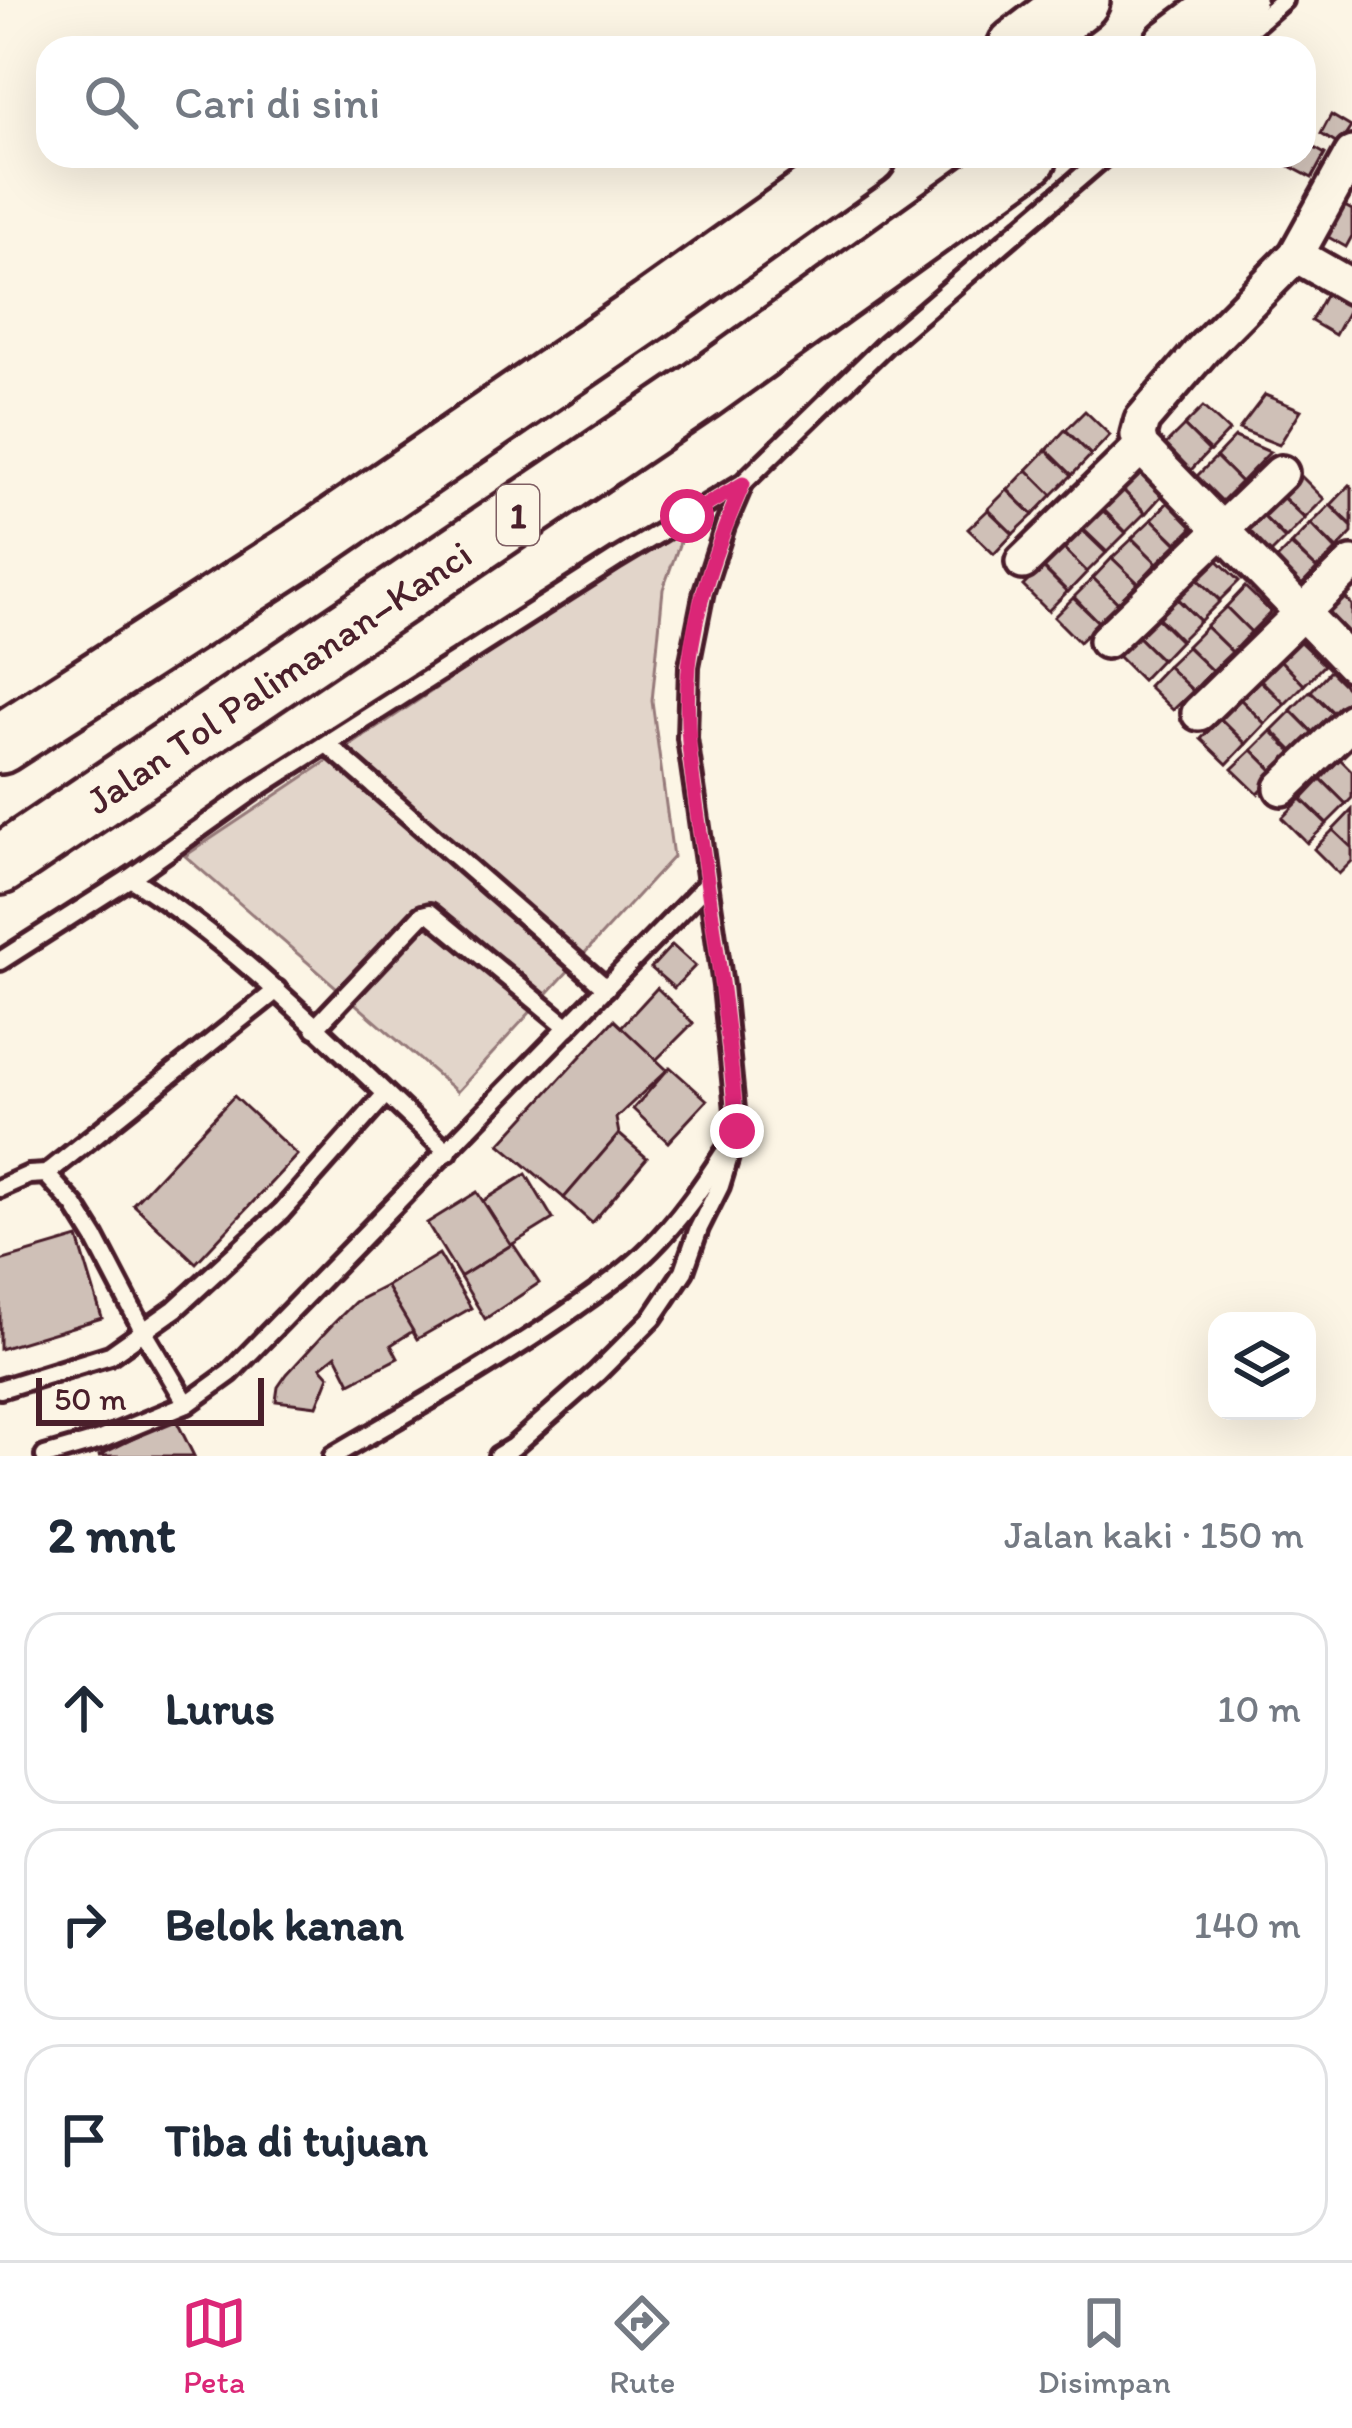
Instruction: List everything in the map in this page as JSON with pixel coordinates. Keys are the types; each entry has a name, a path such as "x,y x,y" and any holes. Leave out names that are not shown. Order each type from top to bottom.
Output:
{"highway":[{"path":"1033,36 1080,0"},
{"path":"1188,36 1236,0"},
{"name":"1","path":"0,744 301,550 850,168"},
{"name":"Jalan Tol Palimanan–Kanci","path":"0,865 700,391 1011,168"}],"street":[{"path":"1352,154 1296,254 1203,349 1142,420 1138,435 1141,448 1352,664"},
{"path":"1296,254 1352,286"},
{"path":"1023,562 1141,448"},
{"path":"1106,641 1281,473"},
{"path":"1199,712 1352,564"},
{"path":"1282,788 1352,721"}],"lane":[{"path":"1242,36 1283,0"},
{"path":"0,961 130,878 254,790 616,559 743,484 886,344 1092,168"},
{"path":"498,1456 597,1373 652,1317 684,1271 737,1131 723,986 687,738 689,666 704,591 743,484"},
{"path":"327,744 606,988"},
{"path":"130,878 218,940 448,1152"},
{"path":"45,1456 100,1440 187,1404 244,1359 707,884"},
{"path":"315,1028 422,915 430,913 568,1028"},
{"path":"0,1188 29,1175 46,1174 277,991"},
{"path":"0,1389 110,1354 176,1309 282,1210 385,1094"},
{"path":"334,1456 513,1350 600,1291 673,1224 737,1131"},
{"path":"46,1174 95,1238 187,1404"}],"shaded area":[{"path":"688,520 663,589 652,701 673,857 457,1092 185,856"}],"building":[{"path":"1331,115 1351,127 1339,145 1321,134"},
{"path":"1316,149 1325,154 1312,178 1293,168 1316,168"},
{"path":"1339,203 1352,210 1352,236 1346,247 1321,233"},
{"path":"1328,290 1352,304 1335,335 1311,321"},
{"path":"1265,395 1301,410 1279,445 1239,429"},
{"path":"1203,407 1229,431 1210,451 1184,426"},
{"path":"1085,411 1110,435 1091,455 1066,430"},
{"path":"1184,426 1209,451 1190,471 1165,445"},
{"path":"1065,430 1091,455 1072,475 1047,450"},
{"path":"1235,437 1270,452 1241,482 1216,457"},
{"path":"1046,450 1072,475 1052,495 1027,470"},
{"path":"1216,457 1241,482 1222,501 1197,476"},
{"path":"1139,468 1164,493 1146,513 1120,487"},
{"path":"1027,470 1052,495 1033,515 1008,490"},
{"path":"1299,474 1324,499 1305,518 1280,494"},
{"path":"1120,487 1145,513 1126,532 1101,507"},
{"path":"1352,487 1352,525 1331,505"},
{"path":"1007,490 1033,515 1013,534 988,509"},
{"path":"1279,494 1305,519 1286,538 1260,513"},
{"path":"1171,499 1196,524 1177,543 1152,519"},
{"path":"1330,505 1352,527 1337,549 1311,524"},
{"path":"1100,508 1126,533 1107,552 1081,527"},
{"path":"988,510 1013,534 994,554 968,529"},
{"path":"1260,513 1285,539 1266,558 1241,533"},
{"path":"1152,519 1177,544 1157,563 1132,538"},
{"path":"1311,524 1336,550 1317,569 1292,544"},
{"path":"1080,528 1106,553 1087,572 1062,547"},
{"path":"1132,539 1157,563 1138,583 1112,558"},
{"path":"1291,545 1317,569 1298,589 1272,564"},
{"path":"1062,547 1087,572 1068,592 1042,566"},
{"path":"1213,556 1239,581 1220,600 1195,576"},
{"path":"1112,558 1138,583 1118,603 1093,578"},
{"path":"1042,567 1067,592 1048,611 1023,586"},
{"path":"1194,576 1220,601 1200,621 1175,595"},
{"path":"1093,578 1118,603 1099,623 1074,597"},
{"path":"1245,587 1271,612 1251,632 1226,607"},
{"path":"1342,594 1352,605 1352,634 1347,639 1322,614"},
{"path":"1174,596 1200,621 1181,640 1156,615"},
{"path":"1073,598 1099,623 1079,642 1054,617"},
{"path":"1226,607 1251,632 1232,652 1206,626"},
{"path":"1155,616 1180,641 1162,660 1136,635"},
{"path":"1206,627 1232,652 1212,671 1187,646"},
{"path":"1136,635 1161,660 1142,680 1117,655"},
{"path":"1298,640 1324,665 1304,685 1279,659"},
{"path":"1187,647 1212,671 1193,691 1167,666"},
{"path":"1279,659 1304,685 1285,704 1260,679"},
{"path":"1167,666 1193,691 1173,710 1148,686"},
{"path":"1330,671 1352,693 1336,715 1311,691"},
{"path":"1259,680 1285,704 1265,724 1240,699"},
{"path":"1310,691 1336,716 1316,736 1291,710"},
{"path":"1240,699 1265,724 1246,744 1221,719"},
{"path":"1291,711 1316,736 1297,755 1272,730"},
{"path":"1220,719 1246,744 1227,764 1201,739"},
{"path":"1271,731 1296,756 1277,774 1252,750"},
{"path":"1252,750 1277,775 1258,794 1232,769"},
{"path":"1340,759 1352,771 1352,798 1346,804 1321,779"},
{"path":"1321,779 1346,804 1327,823 1302,799"},
{"path":"1301,799 1327,824 1307,843 1282,818"},
{"path":"1352,810 1352,848 1333,830"},
{"path":"1333,830 1352,848 1352,861 1339,874 1314,849"},
{"path":"672,945 695,966 674,988 651,968"},
{"path":"657,988 693,1023 656,1060 621,1027"},
{"path":"614,1020 667,1070 616,1118 619,1134 564,1198 500,1144"},
{"path":"670,1067 707,1100 668,1142 633,1109"},
{"path":"234,1096 297,1155 196,1263 133,1204"},
{"path":"619,1134 647,1158 592,1223 564,1198"},
{"path":"526,1174 553,1219 511,1245 483,1201"},
{"path":"477,1192 511,1245 460,1277 427,1223"},
{"path":"78,1238 102,1318 0,1349 0,1261"},
{"path":"513,1244 539,1283 485,1319 460,1277"},
{"path":"439,1254 471,1308 417,1339 386,1286"},
{"path":"386,1286 413,1331 391,1345 398,1358 350,1383 336,1355 321,1367 329,1376 317,1406 276,1401 287,1374 332,1325 355,1302"},
{"path":"175,1418 194,1456 98,1456"}],"route":[{"path":"687,516 743,484 704,591 689,666 687,738 723,986 737,1131"}]}
